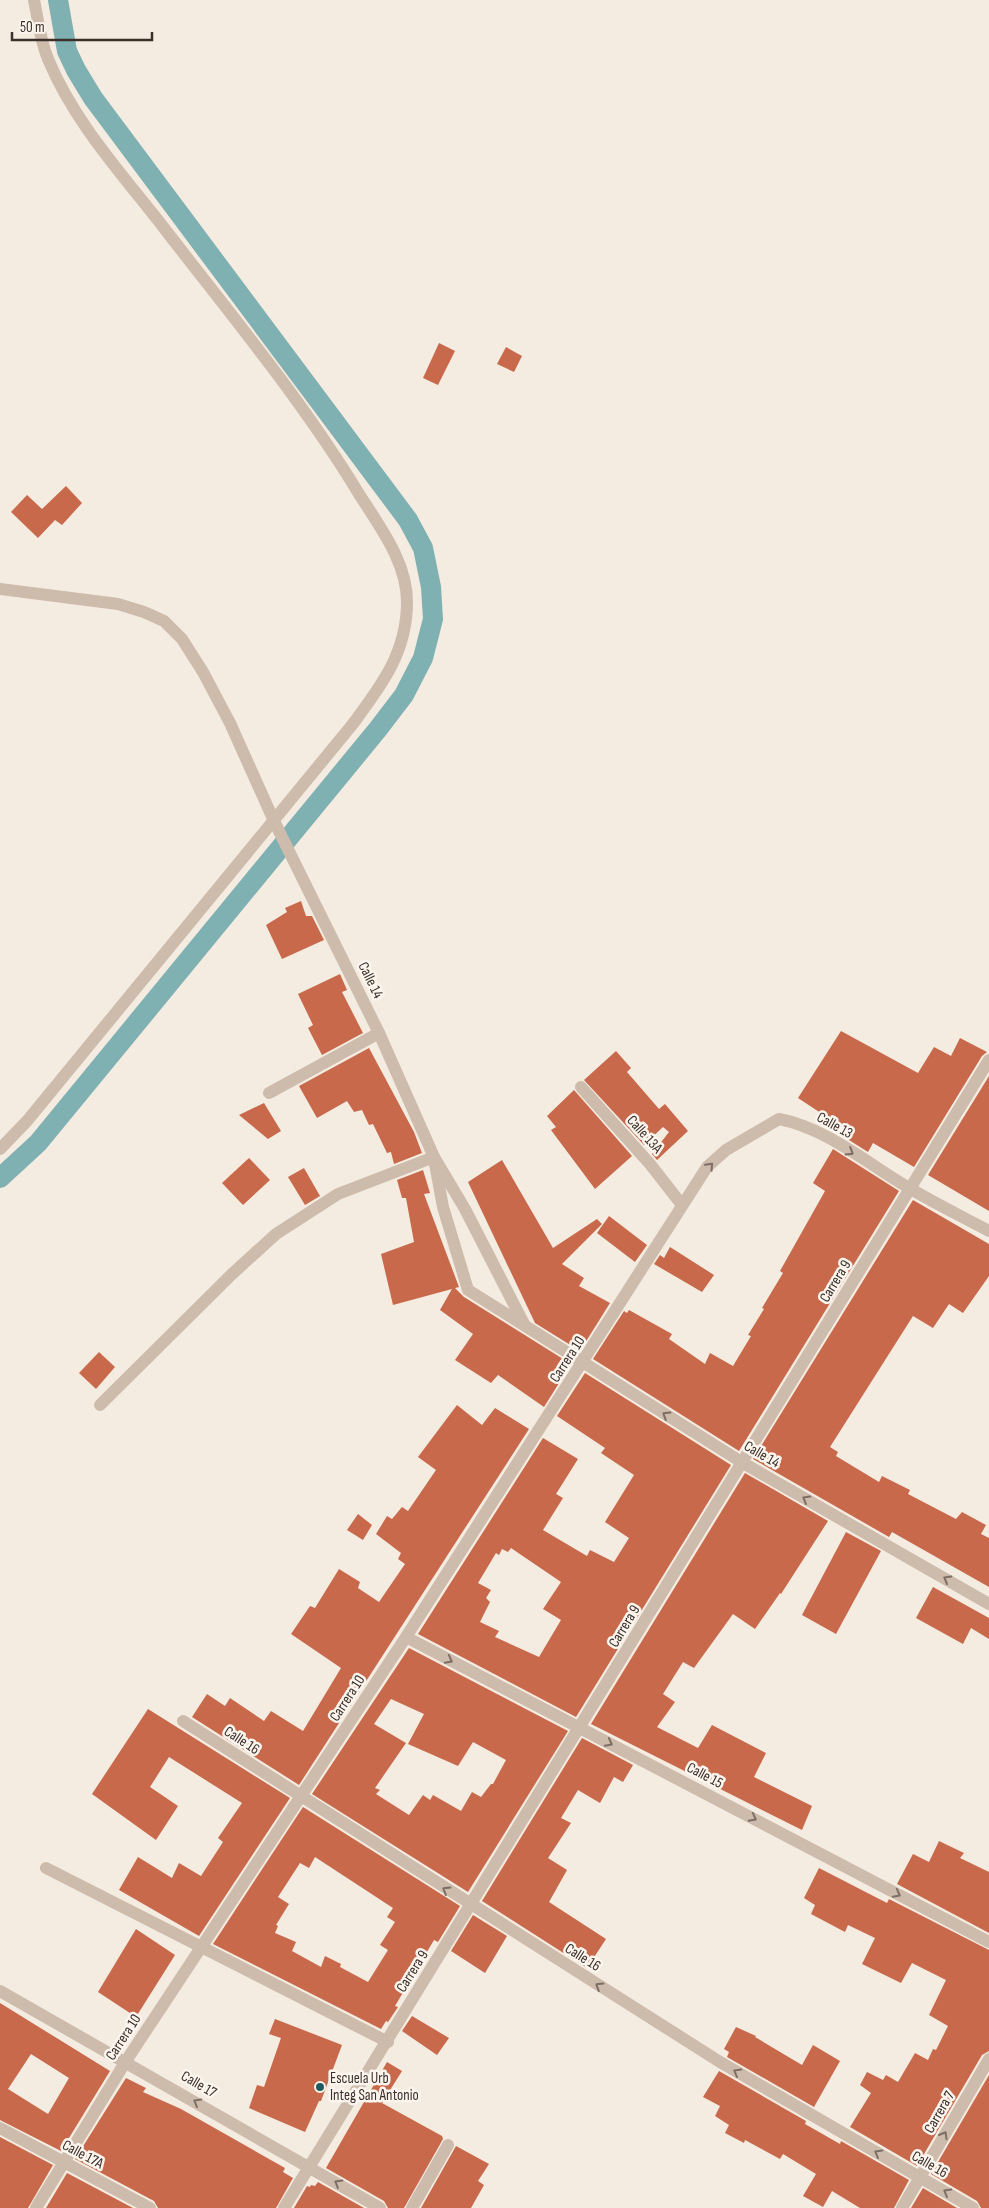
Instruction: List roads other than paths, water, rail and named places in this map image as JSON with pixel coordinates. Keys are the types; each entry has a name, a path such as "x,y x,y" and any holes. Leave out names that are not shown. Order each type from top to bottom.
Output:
{"street":[{"path":"0,1149 34,1113 274,821 382,685 396,658 404,636 407,601 403,570 387,539 352,482 288,388 75,114 47,56 34,0"},
{"name":"Calle 14","path":"0,589 118,604 144,612 164,621 182,639 203,672 230,723 274,821 379,1033 434,1157 465,1209 524,1324"},
{"path":"269,1093 379,1033"},
{"name":"Carrera 9","path":"284,2208 472,1906 989,1060"},
{"name":"Calle 13A","path":"581,1087 650,1164 682,1205"},
{"name":"Calle 13","path":"682,1205 707,1167 726,1150 779,1119 794,1122 822,1135 911,1189 989,1231"},
{"path":"100,1405 217,1288 276,1234 338,1194 434,1157"},
{"name":"Calle 14","path":"434,1157 443,1207 468,1290 743,1463 989,1604"},
{"name":"Carrera 10","path":"36,2208 66,2163 126,2062 406,1637 583,1363 682,1205"},
{"name":"Calle 15","path":"406,1637 989,1942"},
{"name":"Calle 16","path":"183,1721 301,1798 720,2062 973,2208"},
{"path":"46,1868 388,2042"},
{"name":"Calle 17","path":"0,1991 310,2166 380,2208"},
{"name":"Carrera 7","path":"902,2208 989,2059"},
{"name":"Calle 17A","path":"0,2128 150,2208"},
{"path":"412,2208 448,2145"}],"waterway":[{"path":"0,1178 38,1143 378,729 404,695 423,658 433,619 431,587 423,548 408,520 93,98 67,51 58,0"}],"place":[{"name":"Escuela Urb Integ San Antonio","path":"320,2087"}]}
